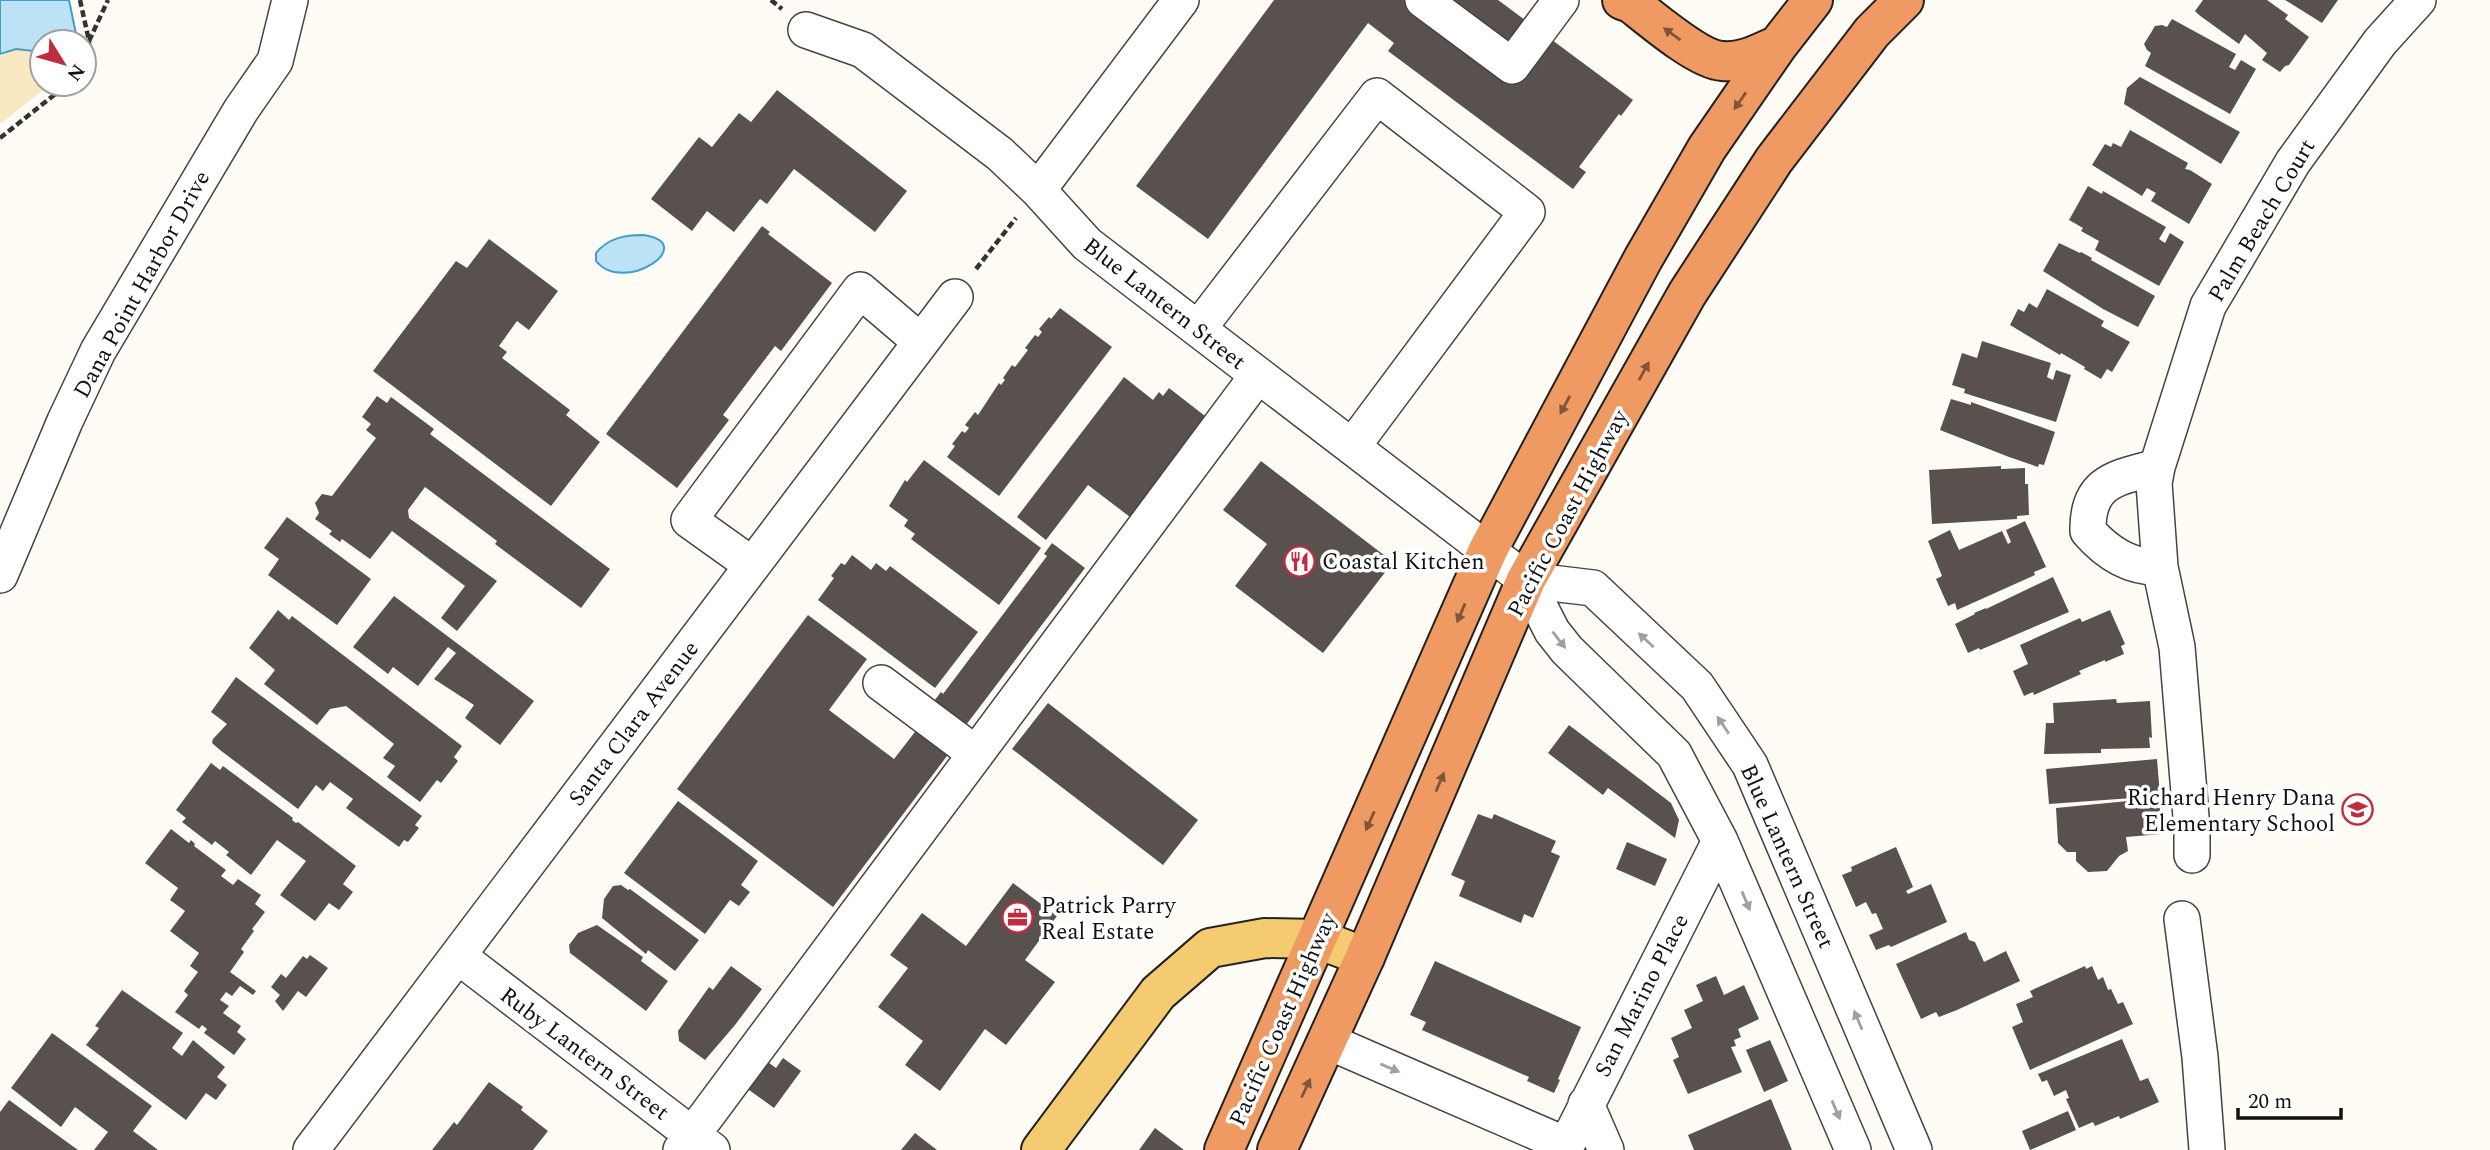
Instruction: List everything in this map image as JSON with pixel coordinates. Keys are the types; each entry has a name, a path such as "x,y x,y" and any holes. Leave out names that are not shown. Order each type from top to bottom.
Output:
{"highway":[{"path":"1622,0 1697,51 1720,62 1747,59 1779,45"},
{"name":"Pacific Coast Highway","path":"1224,1150 1488,550 1650,247 1707,148 1813,0"},
{"path":"1774,160 1839,53 1879,0"},
{"name":"Pacific Coast Highway","path":"1277,1150 1365,957 1526,580 1687,294 1774,160 1872,32 1903,0"}],"main road":[{"path":"1041,1150 1158,993 1210,948 1265,938 1318,939 1365,957"}],"street":[{"name":"Dana Point Harbor Drive","path":"0,575 65,421 98,351 241,110 275,61 290,0"},
{"path":"1038,190 1181,0"},
{"path":"1423,0 1512,66 1561,0"},
{"name":"Palm Beach Court","path":"2192,842 2177,647 2160,568 2154,483 2157,467 2208,306 2293,162 2380,43 2418,0"},
{"name":"Blue Lantern Street","path":"806,30 863,50 1000,154 1038,190 1087,244 1526,580 1552,631 1567,650 1674,754 1720,841 1853,1150"},
{"path":"1199,329 1377,96 1527,212 1352,447"},
{"path":"752,565 689,520 860,290 921,342"},
{"name":"Santa Clara Avenue","path":"311,1150 955,297"},
{"path":"695,1145 976,754 1258,375"},
{"path":"2157,467 2126,475 2101,487 2088,510 2088,531 2102,547 2122,560 2146,568 2160,568"},
{"name":"Blue Lantern Street","path":"1526,580 1593,588 1697,687 1743,754 1914,1150"},
{"path":"881,682 976,754"},
{"name":"San Marino Place","path":"1565,1147 1720,841"},
{"path":"2182,919 2200,1058 2207,1150"},
{"name":"Ruby Lantern Street","path":"458,956 695,1145"},
{"path":"1327,1041 1565,1147"},
{"path":"1586,1104 1606,1150"}],"path":[{"path":"80,0 86,28"},
{"path":"95,28 108,0"},
{"path":"0,138 50,98"},
{"path":"955,297 1038,190"}],"sand":[{"path":"16,49 28,50 28,98 33,98 0,124 0,56"}],"water":[{"path":"0,0 69,0 75,28 28,28 28,50 16,49 0,54"},
{"path":"643,235 659,240 664,247 661,256 652,264 623,273 608,270 596,261 596,253 611,241"}],"building":[{"path":"1274,0 1498,0 1633,100 1621,116 1619,114 1579,167 1586,172 1573,189 1388,51 1394,43 1368,23 1208,239 1136,186"},
{"path":"2203,0 2267,0 2288,15 2285,19 2309,37 2289,65 2280,72 2262,60 2267,53 2245,34 2239,44 2199,15 2195,11"},
{"path":"2285,0 2338,0 2322,23"},
{"path":"2172,19 2236,54 2229,67 2235,70 2241,60 2256,69 2230,114 2145,66 2151,53 2144,44 2155,26 2167,27"},
{"path":"2140,77 2240,132 2221,164 2124,104 2127,88"},
{"path":"777,90 907,191 875,232 794,169 767,204 760,199 734,232 707,211 692,231 651,199 699,137 712,147 739,113 751,122"},
{"path":"2130,130 2188,163 2185,169 2212,184 2189,224 2151,201 2156,193 2147,188 2142,196 2092,165 2105,144 2111,147 2113,143 2121,147"},
{"path":"2088,186 2102,194 2103,191 2166,227 2159,239 2165,243 2170,233 2184,242 2159,286 2095,250 2099,241 2081,231 2083,228 2069,220"},
{"path":"762,226 770,232 768,234 832,283 781,351 775,346 723,415 729,420 677,488 606,434"},
{"path":"489,239 558,291 529,330 517,321 499,346 507,352 502,358 570,410 566,415 600,442 551,506 373,371 456,261 467,268"},
{"path":"2059,243 2092,258 2091,260 2155,296 2138,327 2103,309 2043,271"},
{"path":"2047,289 2104,321 2101,326 2130,342 2112,372 2107,369 2101,379 2084,369 2085,367 2010,325 2018,309 2024,312 2029,303 2037,308"},
{"path":"1060,308 1112,347 999,496 947,457 955,446 952,444 962,431 965,433 969,428 965,425 975,412 978,415 999,383 1001,385 1005,380 1003,378 1012,365 1015,367 1028,350 1025,348 1035,335 1038,337 1042,332 1039,329"},
{"path":"1982,341 2051,363 2047,377 2053,380 2056,370 2071,375 2056,422 1964,393 1965,389 1952,385 1962,353 1977,358"},
{"path":"1124,377 1153,400 1159,392 1163,396 1169,388 1205,416 1130,517 1088,485 1046,540 1017,517"},
{"path":"377,396 387,403 391,397 434,429 430,434 610,569 581,608 495,544 497,541 425,487 408,510 409,518 497,581 457,631 441,618 465,586 392,531 370,559 342,539 340,542 329,534 332,531 315,519 319,513 315,503 322,494 332,496 376,438 366,430 371,424 362,417"},
{"path":"1951,399 1971,405 1971,402 2055,432 2044,465 2039,464 2038,467 1940,430"},
{"path":"924,460 1041,548 999,605 911,539 915,534 904,526 908,520 889,506 905,480 907,482"},
{"path":"1261,461 1393,562 1323,653 1235,586 1267,544 1223,510"},
{"path":"2001,466 2001,469 2025,468 2029,515 2017,516 2017,519 1932,524 1929,470"},
{"path":"287,517 371,579 337,625 268,575 279,559 264,548"},
{"path":"2025,521 2046,567 2034,572 2035,575 1957,610 1955,603 1948,606 1936,579 1942,576 1928,541 1950,530 1959,550 2002,531 2008,544 2011,542 2006,530"},
{"path":"1052,543 1085,568 966,725 934,701 941,692 943,694 1047,556 1044,554"},
{"path":"852,555 871,570 876,563 886,571 890,566 978,632 935,688 818,600 834,578 831,576 841,563 845,565"},
{"path":"2053,577 2069,612 1968,653 1955,624"},
{"path":"394,596 534,701 500,745 465,718 474,705 434,679 456,653 448,647 418,686 393,667 388,674 353,647"},
{"path":"278,610 289,620 292,616 462,746 454,757 458,761 441,783 437,780 420,802 387,777 395,766 383,758 394,744 346,706 330,709 317,725 264,684 275,670 249,648"},
{"path":"2110,610 2125,644 2121,646 2124,654 2079,671 2081,674 2034,695 2033,692 2024,696 2013,671 2028,664 2020,645 2080,618 2082,622"},
{"path":"808,615 867,659 829,710 894,759 918,728 950,752 833,907 677,789"},
{"path":"236,677 422,816 415,825 419,828 408,842 404,840 399,847 346,808 353,799 330,782 323,791 316,785 298,809 212,743 227,724 211,712"},
{"path":"2116,699 2117,703 2150,701 2150,748 2101,749 2101,753 2044,754 2046,723 2054,723 2053,703"},
{"path":"1048,703 1198,820 1163,865 1012,749"},
{"path":"1569,725 1671,803 1679,820 1675,838 1608,788 1603,795 1548,753"},
{"path":"2157,759 2160,796 2049,804 2046,769"},
{"path":"211,763 220,770 223,766 356,866 343,884 353,892 339,910 329,903 315,921 280,895 306,861 277,840 251,875 226,855 229,852 215,841 212,845 182,822 186,818 176,810"},
{"path":"2159,798 2162,834 2126,837 2128,851 2119,856 2107,871 2088,872 2076,861 2076,852 2067,852 2058,843 2056,808"},
{"path":"678,801 758,861 741,885 750,892 739,906 730,900 705,934 624,873"},
{"path":"1478,814 1492,819 1494,814 1556,841 1551,852 1560,856 1533,918 1524,914 1521,923 1459,896 1465,881 1451,875"},
{"path":"171,829 189,843 191,840 194,846 226,870 221,876 233,885 238,879 261,895 255,904 265,912 252,929 254,931 241,949 244,952 230,972 256,991 253,995 240,986 232,996 226,992 220,1000 229,1006 223,1013 241,1026 237,1032 246,1039 234,1055 204,1033 207,1029 202,1025 199,1029 175,1012 188,995 184,991 198,972 190,966 199,953 170,931 185,911 170,900 178,888 145,863"},
{"path":"1627,842 1667,859 1655,886 1616,869"},
{"path":"1896,847 1913,887 1906,891 1908,894 1931,884 1947,922 1891,947 1889,945 1876,950 1869,935 1883,929 1876,913 1872,914 1866,902 1856,907 1842,875 1852,871 1851,867"},
{"path":"1013,883 1057,916 1025,960 1055,982 1006,1045 985,1029 940,1091 905,1065 923,1041 878,1007 908,968 890,955 922,913 966,946"},
{"path":"621,885 699,940 675,971 648,950 646,954 602,918 604,899 613,886"},
{"path":"597,925 643,957 641,961 668,981 646,1011 570,953 569,945 578,933"},
{"path":"1966,932 1969,940 1975,942 1984,962 2006,951 2020,981 1939,1017 1936,1012 1921,1019 1896,964"},
{"path":"310,955 328,968 306,997 298,991 283,1011 275,1001 280,995 271,987 281,974 286,978 303,956 307,959"},
{"path":"1435,961 1581,1027 1554,1093 1527,1081 1529,1077 1422,1030 1426,1022 1410,1015"},
{"path":"731,966 762,989 705,1060 679,1041 678,1031 709,987 713,990"},
{"path":"2085,966 2086,969 2092,966 2098,980 2103,977 2118,1004 2123,1002 2133,1024 2030,1070 2012,1027 2023,1022 2016,1004 2033,997 2030,991"},
{"path":"1716,976 1724,995 1744,985 1759,1019 1738,1029 1741,1037 1734,1040 1736,1046 1731,1047 1742,1072 1688,1094 1673,1060 1679,1057 1671,1038 1692,1028 1684,1010 1703,1001 1696,985"},
{"path":"122,990 183,1033 172,1048 182,1056 193,1040 225,1067 217,1077 227,1085 216,1100 206,1093 186,1120 86,1045 99,1028 95,1026"},
{"path":"52,1033 152,1106 133,1131 158,1150 94,1150 108,1132 75,1107 61,1127 11,1088"},
{"path":"2122,1039 2140,1081 2148,1078 2159,1102 2120,1119 2119,1116 2095,1126 2093,1122 2079,1128 2066,1099 2069,1098 2066,1090 2054,1096 2047,1080 2042,1082 2038,1074"},
{"path":"1770,1040 1788,1081 1764,1092 1746,1050"},
{"path":"783,1058 801,1071 774,1108 745,1087 765,1060 776,1068"},
{"path":"489,1082 523,1107 521,1110 548,1131 533,1150 432,1150 454,1122 457,1125"},
{"path":"1771,1099 1792,1150 1694,1150 1688,1135"},
{"path":"9,1100 78,1150 0,1150 0,1112"},
{"path":"2068,1111 2076,1130 2030,1150 2022,1131"},
{"path":"1155,1128 1184,1150 1139,1150"},
{"path":"915,1133 937,1150 901,1150"}],"place":[{"name":"Coastal Kitchen","path":"1299,561"},
{"name":"Richard Henry Dana Elementary School","path":"2358,810"},
{"name":"Patrick Parry Real Estate","path":"1018,918"}]}
